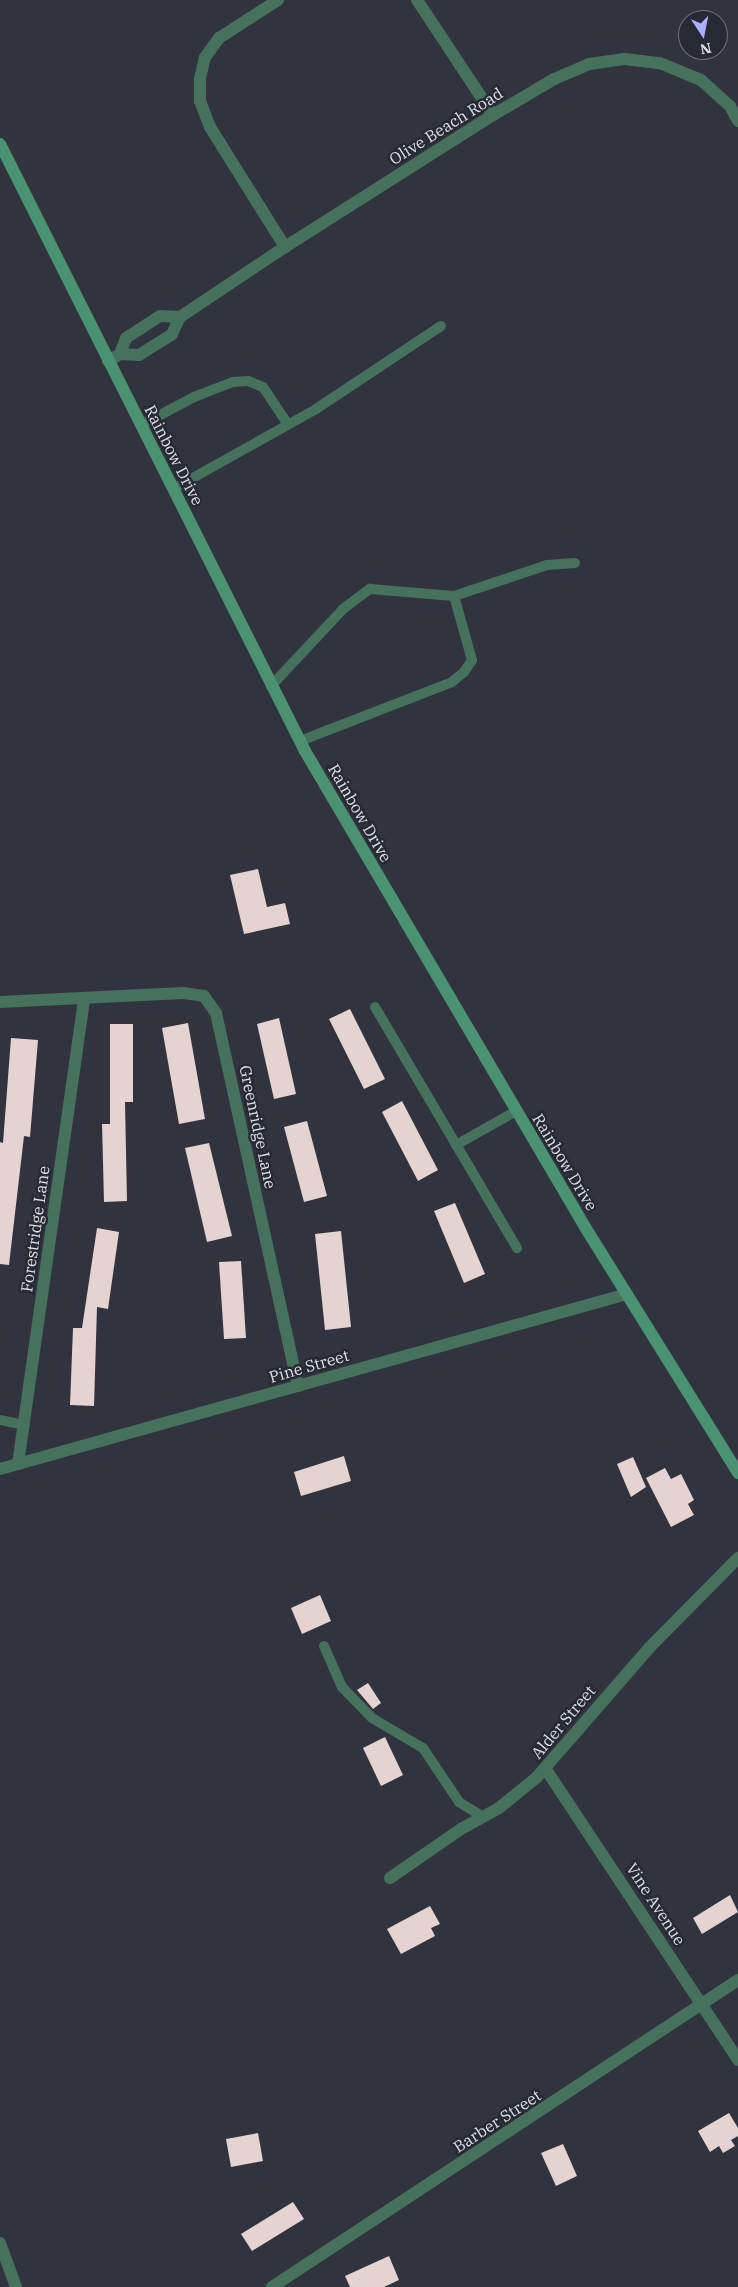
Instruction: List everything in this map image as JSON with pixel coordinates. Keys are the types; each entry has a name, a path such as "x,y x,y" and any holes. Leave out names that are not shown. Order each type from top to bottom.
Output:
{"street":[{"path":"278,0 219,38 205,57 200,79 200,101 210,127 285,247"},
{"path":"417,0 493,115"},
{"name":"Olive Beach Road","path":"108,361 120,354 139,356 172,334 180,316 285,247 554,78 589,64 625,58 660,62 701,80 730,106 738,121"},
{"name":"Rainbow Drive","path":"0,144 300,742 516,1111 738,1473"},
{"name":"Olive Beach Road","path":"120,354 126,338 160,316 180,316"},
{"name":"Greenridge Lane","path":"0,1002 183,993 204,996 216,1013 298,1386"},
{"name":"Forestridge Lane","path":"18,1464 84,998"},
{"name":"Pine Street","path":"0,1469 627,1294"},
{"name":"Alder Street","path":"390,1878 483,1817 500,1808 545,1768 649,1648 738,1558"},
{"name":"Vine Avenue","path":"545,1768 738,2060"},
{"name":"Barber Street","path":"272,2287 738,1980"},
{"path":"0,2243 16,2287"}],"lane":[{"path":"173,489 287,423 316,409 441,326"},
{"path":"140,425 194,397 233,382 248,381 263,387 287,423"},
{"path":"271,686 343,609 370,590 454,596 547,565 576,563"},
{"path":"300,742 452,682 464,672 472,660 454,596"},
{"path":"375,1007 516,1248"},
{"path":"456,1145 516,1111"},
{"path":"0,1420 24,1425"},
{"path":"324,1646 342,1687 372,1718 423,1748 459,1802 483,1817"}],"building":[{"path":"258,869 267,907 285,903 290,924 244,934 230,875"},
{"path":"350,1009 385,1079 364,1089 329,1019"},
{"path":"279,1018 296,1094 274,1099 257,1024"},
{"path":"188,1023 205,1119 179,1124 162,1028"},
{"path":"110,1024 133,1024 133,1102 125,1102 127,1201 104,1202 102,1124 110,1124"},
{"path":"11,1038 38,1040 30,1137 24,1136 9,1265 0,1264 0,1142 3,1143"},
{"path":"402,1101 438,1170 418,1181 382,1112"},
{"path":"307,1121 327,1196 304,1202 284,1127"},
{"path":"209,1143 232,1236 207,1242 185,1148"},
{"path":"455,1203 485,1274 464,1283 434,1211"},
{"path":"97,1228 119,1232 108,1309 97,1307 94,1406 70,1405 73,1328 82,1328"},
{"path":"341,1231 351,1327 325,1330 315,1234"},
{"path":"241,1261 246,1338 224,1339 219,1262"},
{"path":"344,1456 351,1481 301,1496 294,1472"},
{"path":"633,1457 646,1487 631,1497 617,1464"},
{"path":"665,1468 671,1479 681,1474 694,1500 688,1504 694,1515 671,1527 646,1478"},
{"path":"320,1595 331,1621 302,1634 291,1608"},
{"path":"368,1683 381,1703 373,1709 357,1690"},
{"path":"385,1737 403,1775 381,1786 363,1748"},
{"path":"730,1895 738,1912 702,1934 693,1918"},
{"path":"430,1906 440,1924 431,1928 435,1936 401,1954 387,1929"},
{"path":"729,2113 738,2128 738,2136 731,2140 735,2146 723,2153 719,2146 710,2152 698,2131"},
{"path":"258,2133 263,2161 231,2167 226,2139"},
{"path":"563,2144 577,2176 556,2186 541,2153"},
{"path":"293,2202 304,2219 252,2251 241,2234"},
{"path":"389,2256 399,2280 384,2287 350,2287 345,2276"}]}
